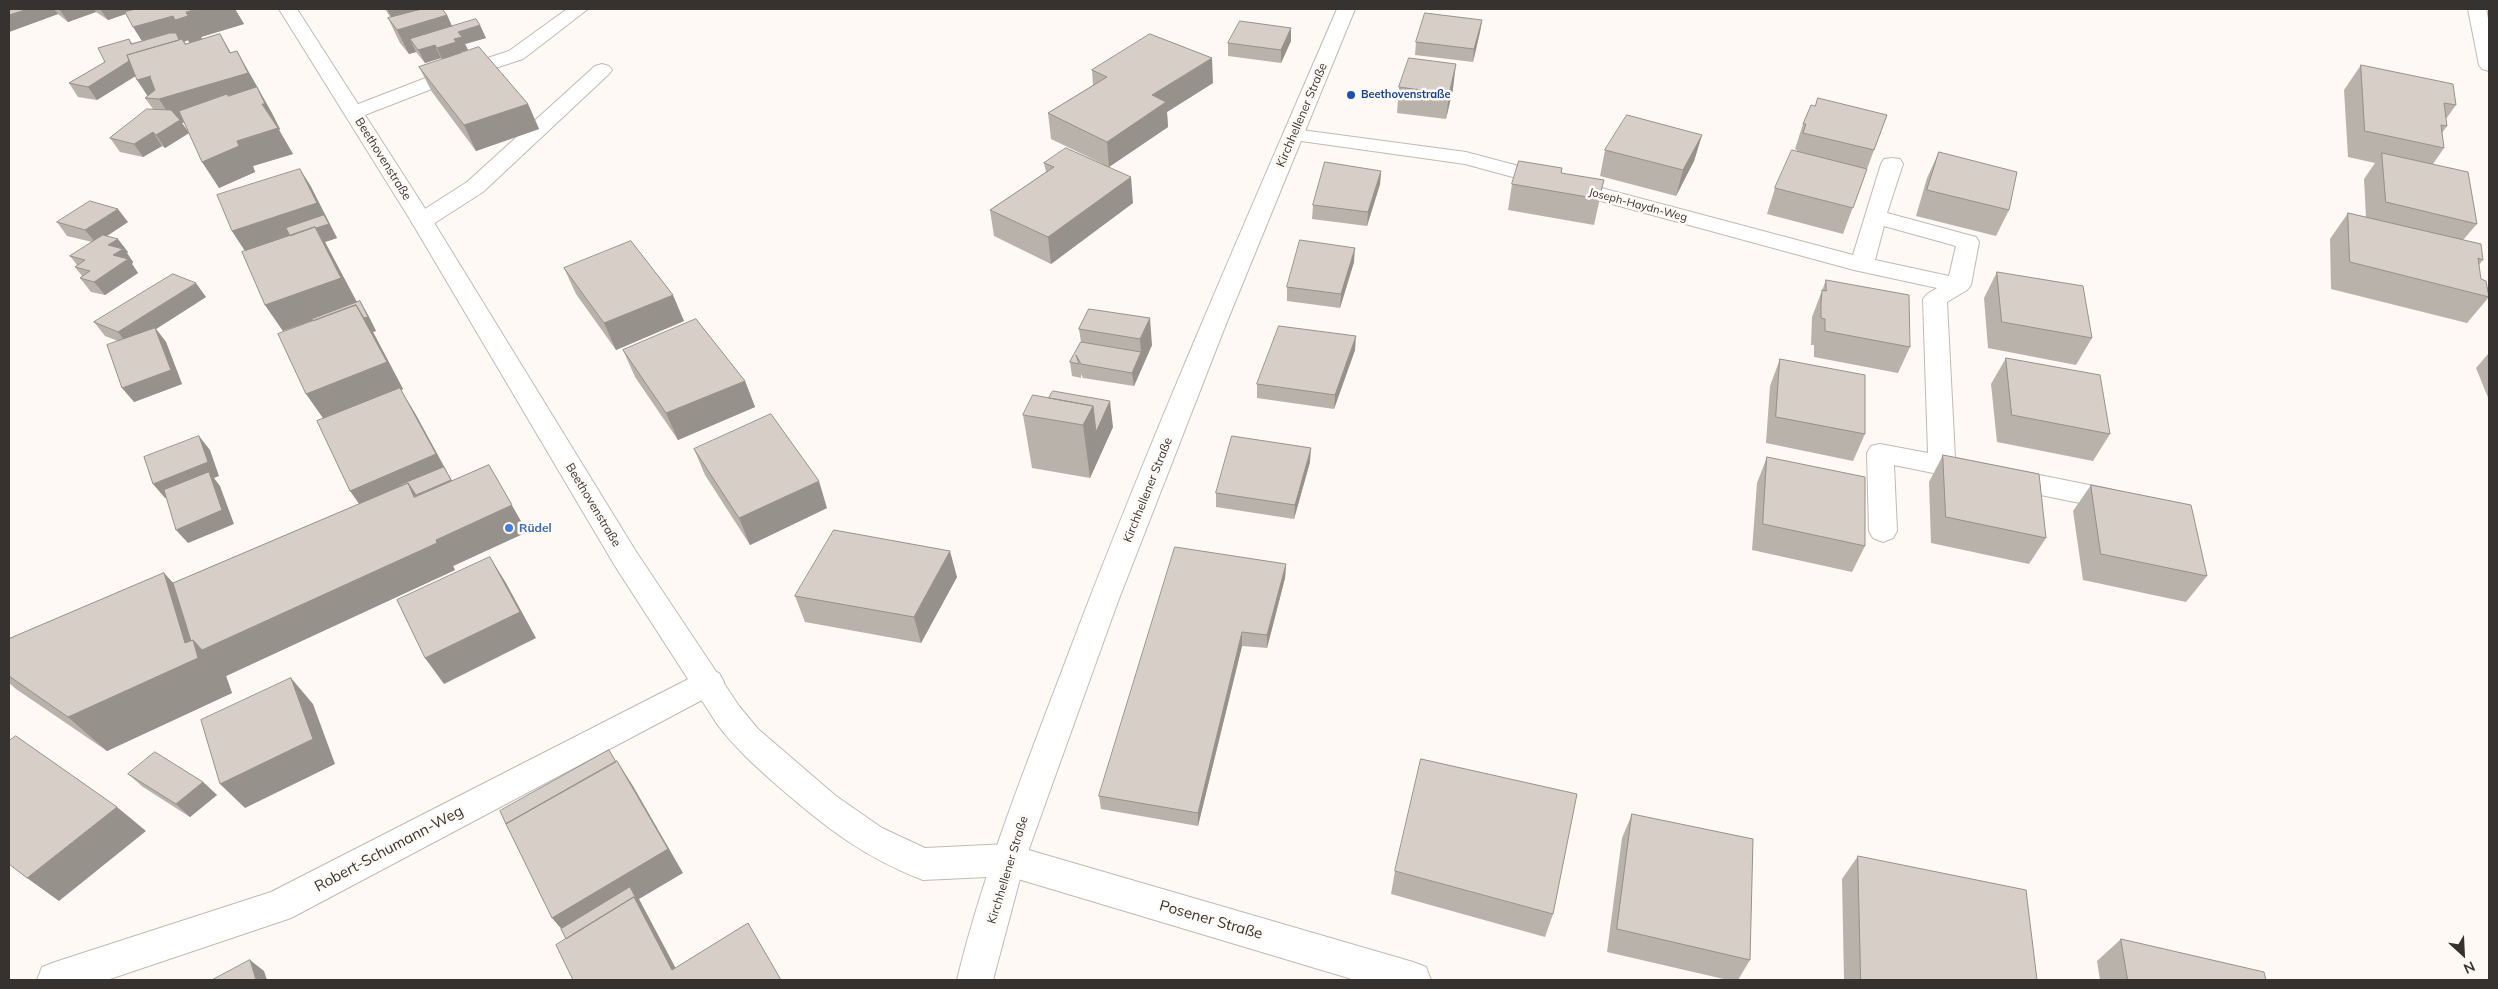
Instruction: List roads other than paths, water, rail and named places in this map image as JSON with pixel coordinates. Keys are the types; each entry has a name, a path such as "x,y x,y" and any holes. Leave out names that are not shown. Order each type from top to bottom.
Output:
{"street":[{"name":"Beethovenstraße","path":"288,9 422,221 625,558 728,715 747,740 818,801 870,839 923,864 1008,860"},
{"path":"354,112 430,83 516,55 579,9"},
{"name":"Kirchhellener Straße","path":"975,980 1008,860 1102,604 1214,324 1346,9"},
{"path":"2477,9 2489,65"},
{"path":"422,221 475,186 602,70"},
{"name":"Joseph-Haydn-Weg","path":"1294,135 1466,158 1862,265 1959,285"},
{"path":"1862,265 1892,164"},
{"path":"1875,217 1968,242 1959,285 1935,299 1942,465"},
{"path":"1883,531 1880,453 2109,499"},
{"name":"Robert-Schumann-Weg","path":"55,980 279,906 708,682"},
{"name":"Posener Straße","path":"1008,860 1413,980"}],"place":[{"name":"Beethovenstraße","path":"1351,95"},
{"name":"Rüdel","path":"509,528"}]}
